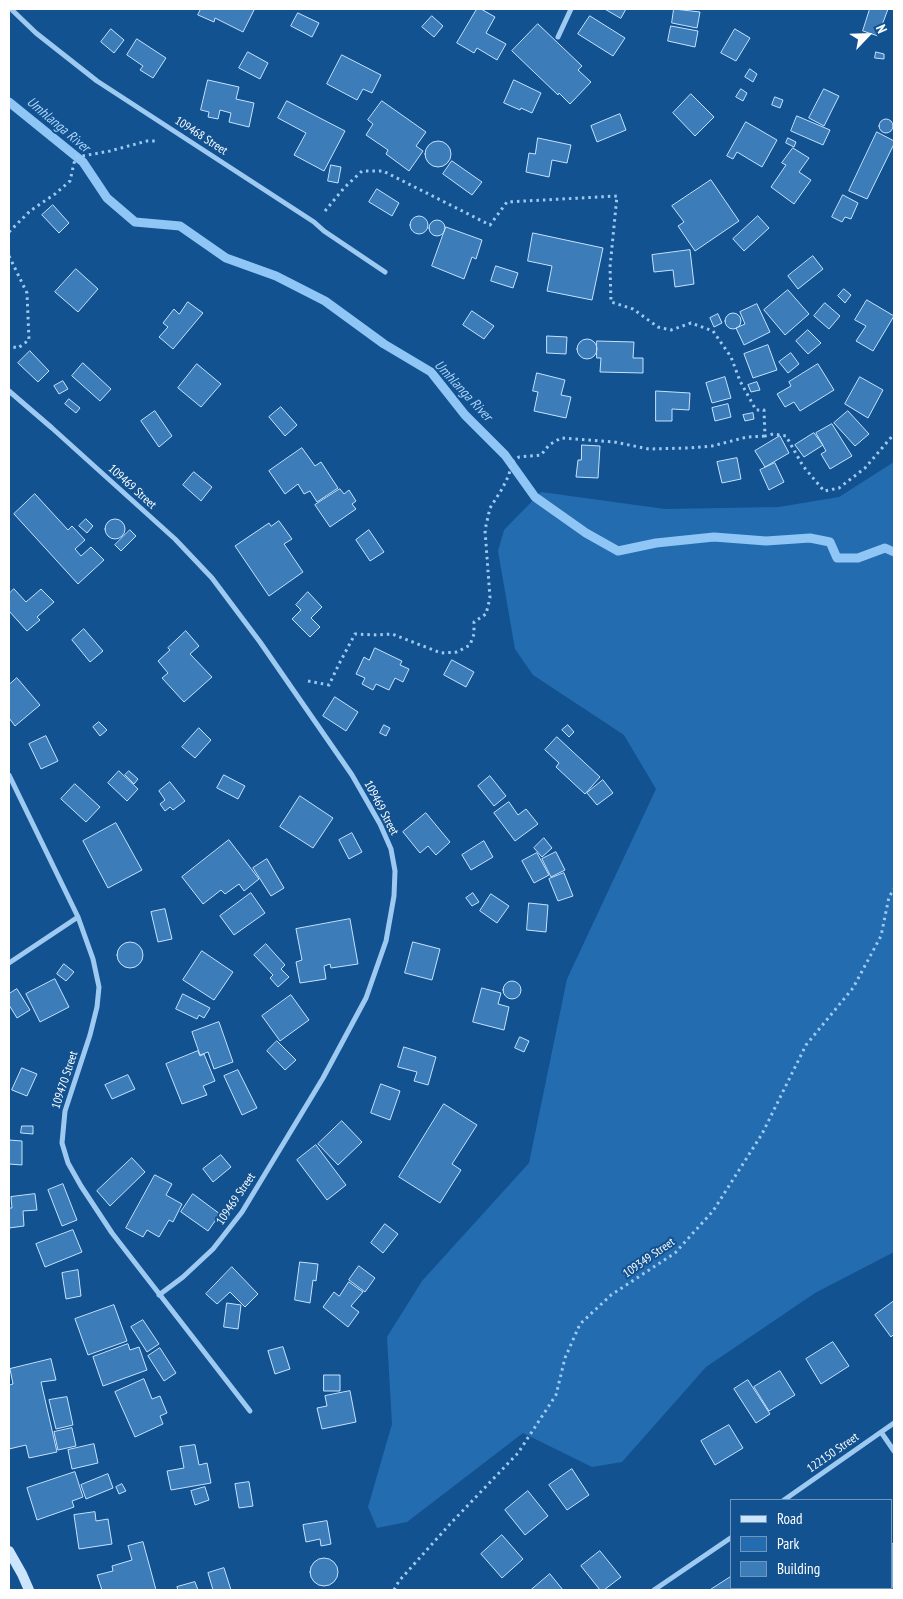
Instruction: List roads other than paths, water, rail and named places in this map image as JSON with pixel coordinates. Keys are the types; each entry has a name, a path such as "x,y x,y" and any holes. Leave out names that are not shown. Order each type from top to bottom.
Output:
{"street":[{"name":"109468 Street","path":"11,9 36,33 97,81 314,222 324,231 385,272"},
{"path":"558,36 571,9"},
{"name":"109469 Street","path":"9,391 175,539 198,563 234,608 290,685 352,775 380,824 391,849 395,871 394,896 386,941 366,998 323,1078 242,1212 213,1249 183,1277 159,1295"},
{"name":"109470 Street","path":"9,775 78,917 93,959 99,988 97,1008 90,1035 64,1112 62,1143 68,1163 112,1233 250,1410"},
{"path":"9,963 78,917"},
{"name":"122150 Street","path":"785,1499 894,1423"},
{"path":"881,1432 894,1451"},
{"path":"654,1590 730,1538"},
{"path":"9,1551 29,1590"}],"waterway":[{"name":"Umhlanga River","path":"9,102 83,162 107,198 135,222 180,226 226,258 276,276 325,301 384,344 431,372 465,415 505,455 535,497 586,533 618,551 656,543 714,537 766,541 810,538 830,542 837,558 858,558 885,548 894,552"}]}
